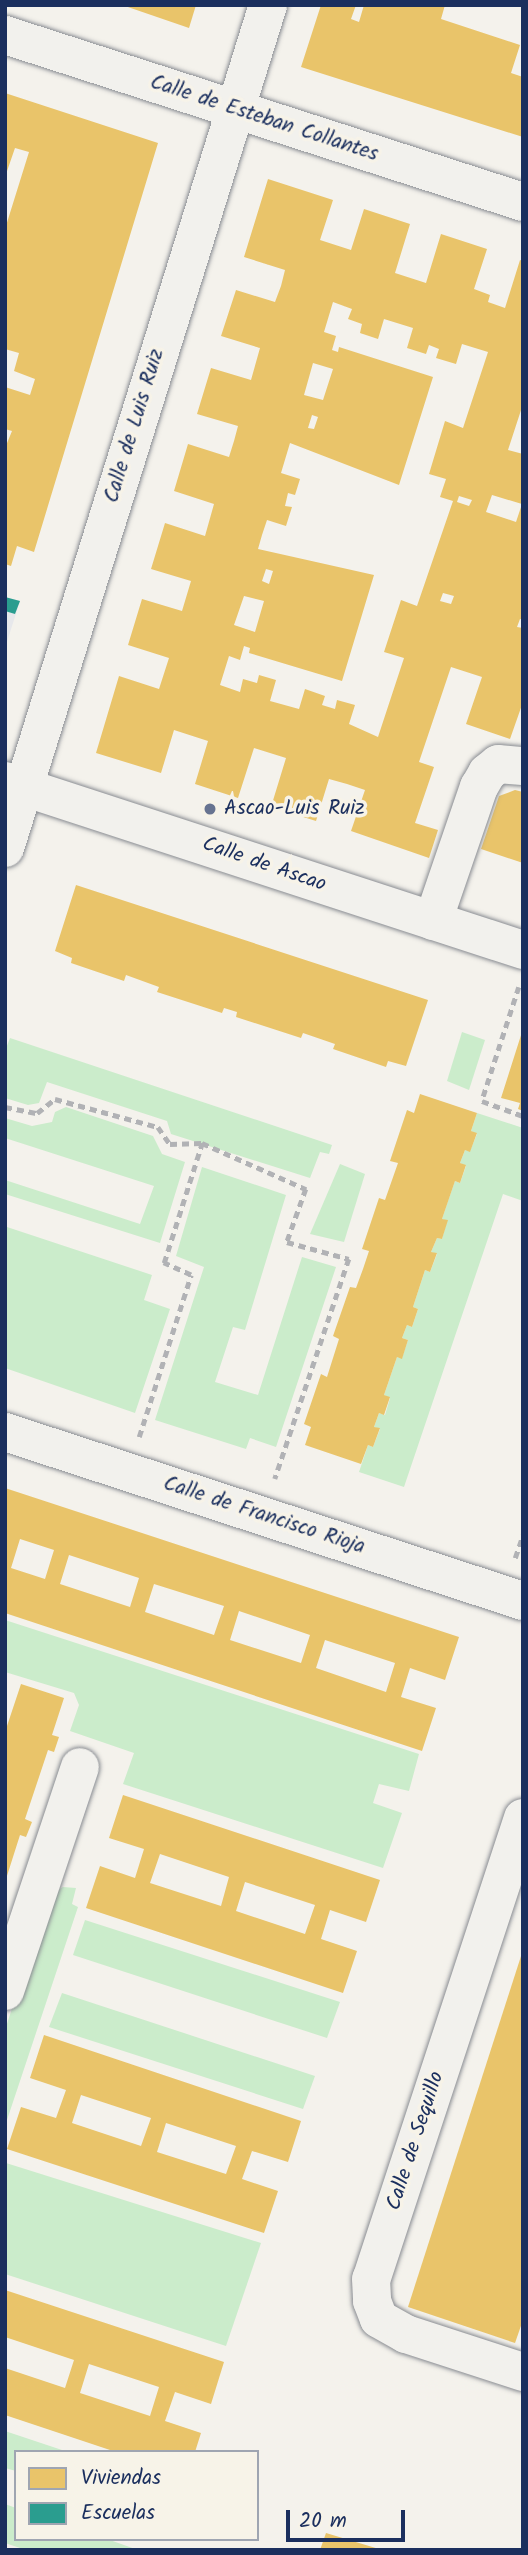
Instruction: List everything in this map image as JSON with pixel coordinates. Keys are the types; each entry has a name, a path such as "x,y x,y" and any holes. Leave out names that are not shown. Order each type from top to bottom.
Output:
{"street":[{"name":"Calle de Luis Ruiz","path":"5,848 14,784 268,5"},
{"name":"Calle de Esteban Collantes","path":"5,35 523,202"},
{"path":"433,922 479,787 487,773 498,764 513,763 523,766"},
{"name":"Calle de Ascao","path":"14,784 523,950"},
{"name":"Calle de Francisco Rioja","path":"5,1432 523,1601"},
{"path":"5,1990 80,1767"},
{"name":"Calle de Sequillo","path":"523,1818 371,2279 372,2301 379,2319 406,2334 523,2372"}],"path":[{"path":"523,976 482,1101 523,1116"},
{"path":"5,1107 37,1113 55,1099 158,1127 170,1144 202,1143 306,1189 287,1241 349,1259 263,1516"},
{"path":"128,1472 191,1275 164,1263 202,1143"}],"shaded area":[{"path":"5,597 20,601 5,648"}],"green space":[{"path":"462,1032 485,1040 469,1090 447,1081"},
{"path":"10,1038 332,1145 329,1154 320,1152 310,1178 171,1134 167,1121 47,1082 39,1103 28,1105 5,1098 5,1051"},
{"path":"66,1107 153,1136 162,1154 185,1162 160,1243 5,1194 5,1180 140,1224 154,1186 5,1138 5,1118 32,1126 52,1122 55,1112"},
{"path":"477,1113 523,1128 523,1201 503,1194 404,1487 359,1472 368,1445 373,1447 380,1429 374,1427 379,1413 385,1415 390,1398 384,1395 397,1357 402,1358 408,1340 402,1338 407,1325 412,1327 418,1309 413,1307 425,1270 430,1272 437,1254 431,1252 437,1238 442,1239 447,1221 442,1219 455,1181 460,1183 466,1166 460,1163 465,1150 470,1151 477,1134 471,1131"},
{"path":"340,1164 365,1174 344,1242 310,1234"},
{"path":"202,1167 286,1195 245,1330 233,1327 215,1382 258,1395 302,1257 336,1267 276,1447 250,1438 246,1449 155,1420 204,1267 176,1256"},
{"path":"7,1227 152,1275 144,1300 170,1309 135,1413 5,1368"},
{"path":"5,1620 419,1754 409,1791 379,1784 373,1803 402,1813 383,1868 123,1784 134,1753 70,1731 79,1705 74,1693 5,1672"},
{"path":"63,1887 76,1888 72,1904 78,1907 5,2126 5,2030 46,1904 53,1893"},
{"path":"85,1920 340,2002 327,2038 73,1955"},
{"path":"62,1993 315,2076 303,2109 49,2027"},
{"path":"6,2163 261,2243 226,2346 5,2274"},
{"path":"5,2431 62,2450 14,2450 14,2470 5,2468"},
{"path":"5,2504 14,2507 14,2541 113,2541 138,2550 26,2550 5,2543"}],"building: Viviendas":[{"path":"122,5 196,5 189,28"},
{"path":"321,5 356,5 351,19 359,22 364,5 445,5 441,19 520,45 511,73 523,77 523,137 301,67"},
{"path":"5,93 158,143 34,552 17,546 11,566 5,564 5,448 12,431 5,429 5,387 30,395 35,379 14,371 19,353 5,349 5,229 29,152 15,148 5,177"},
{"path":"268,179 333,200 320,240 351,250 364,209 410,224 395,273 426,283 441,234 487,249 474,289 490,295 488,302 505,308 520,260 523,261 523,404 508,450 523,454 523,620 520,619 517,627 523,628 523,702 510,739 466,724 482,677 451,667 419,762 434,767 415,823 438,830 429,858 351,831 365,790 347,784 329,779 316,821 271,807 286,758 254,748 238,798 195,784 208,741 174,730 161,773 96,753 119,676 159,689 169,658 128,645 142,599 182,611 191,581 151,569 165,523 205,536 214,504 174,491 188,444 229,457 234,441 238,426 197,414 211,368 251,380 260,348 221,336 236,290 275,302 281,286 285,270 244,257","holes":["333,302 352,309 348,319 362,324 360,333 378,339 384,319 413,328 407,348 426,354 429,345 439,349 436,358 456,364 462,344 488,352 463,428 445,421 429,474 446,479 440,497 453,501 417,606 401,600 384,652 404,658 378,737 349,724 355,705 337,700 335,709 322,705 325,696 305,689 299,709 270,701 276,680 259,675 257,683 243,679 240,692 220,685 229,656 240,660 244,646 250,648 249,653 342,681 374,575 258,549 262,535 267,520 286,526 292,507 285,506 288,493 295,495 300,479 281,473 290,443 399,485 433,377 339,347 338,352 332,350 336,336 324,332","313,363 333,369 323,400 304,395","312,415 318,417 314,429 308,428","492,495 522,504 516,522 486,512","459,496 472,500 469,506 457,502","266,569 273,571 269,584 262,581","443,593 454,596 451,604 440,601","244,596 264,601 255,632 234,625"]},
{"path":"515,790 523,792 523,863 481,849 499,796"},
{"path":"76,885 428,1000 406,1066 388,1061 386,1067 333,1049 335,1044 303,1033 301,1038 236,1017 237,1012 224,1008 222,1013 157,992 159,987 126,975 124,981 71,963 72,958 55,951"},
{"path":"522,1032 523,1111 518,1109 520,1103 501,1098"},
{"path":"420,1094 477,1113 471,1131 477,1133 470,1152 465,1150 460,1163 466,1165 460,1183 455,1181 442,1219 448,1220 442,1239 437,1238 431,1252 437,1253 430,1272 425,1270 413,1307 418,1309 412,1327 407,1325 402,1338 408,1340 402,1359 397,1357 384,1395 390,1397 384,1415 379,1413 374,1427 380,1428 373,1447 368,1445 361,1464 305,1445 311,1427 304,1424 321,1374 327,1377 339,1339 333,1336 350,1287 356,1288 369,1251 362,1249 379,1198 385,1200 398,1163 390,1161 407,1110 414,1113"},
{"path":"5,1488 459,1637 445,1680 410,1668 401,1697 436,1708 422,1751 5,1613","holes":["20,1539 54,1550 45,1579 11,1568","69,1555 139,1578 130,1607 60,1584","154,1584 224,1606 214,1635 145,1612","239,1611 310,1635 301,1663 230,1640","325,1640 395,1663 386,1692 316,1668"]},
{"path":"21,1684 64,1698 52,1735 59,1737 54,1752 48,1750 25,1819 32,1822 26,1837 20,1835 6,1879 5,1732"},
{"path":"123,1795 380,1880 366,1922 330,1910 321,1939 357,1951 343,1993 86,1908 100,1866 135,1878 144,1849 109,1838","holes":["160,1854 229,1877 221,1906 150,1883","245,1882 315,1905 305,1934 236,1911"]},
{"path":"522,1953 523,2320 515,2343 408,2307"},
{"path":"44,2035 301,2121 288,2162 252,2151 242,2179 278,2191 264,2233 7,2149 21,2107 56,2118 66,2090 30,2078","holes":["81,2095 151,2118 141,2146 72,2123","166,2123 236,2146 226,2174 157,2152"]},
{"path":"5,2290 224,2362 211,2404 175,2392 165,2421 201,2433 196,2450 110,2450 5,2415 5,2368 65,2388 74,2360 5,2337","holes":["89,2364 159,2387 150,2416 80,2393"]},
{"path":"326,2533 379,2549 379,2550 320,2550"}],"building: Escuelas":[{"path":"5,597 20,601 15,614 5,611"}],"place":[{"name":"Ascao-Luis Ruiz","path":"210,809"}]}
